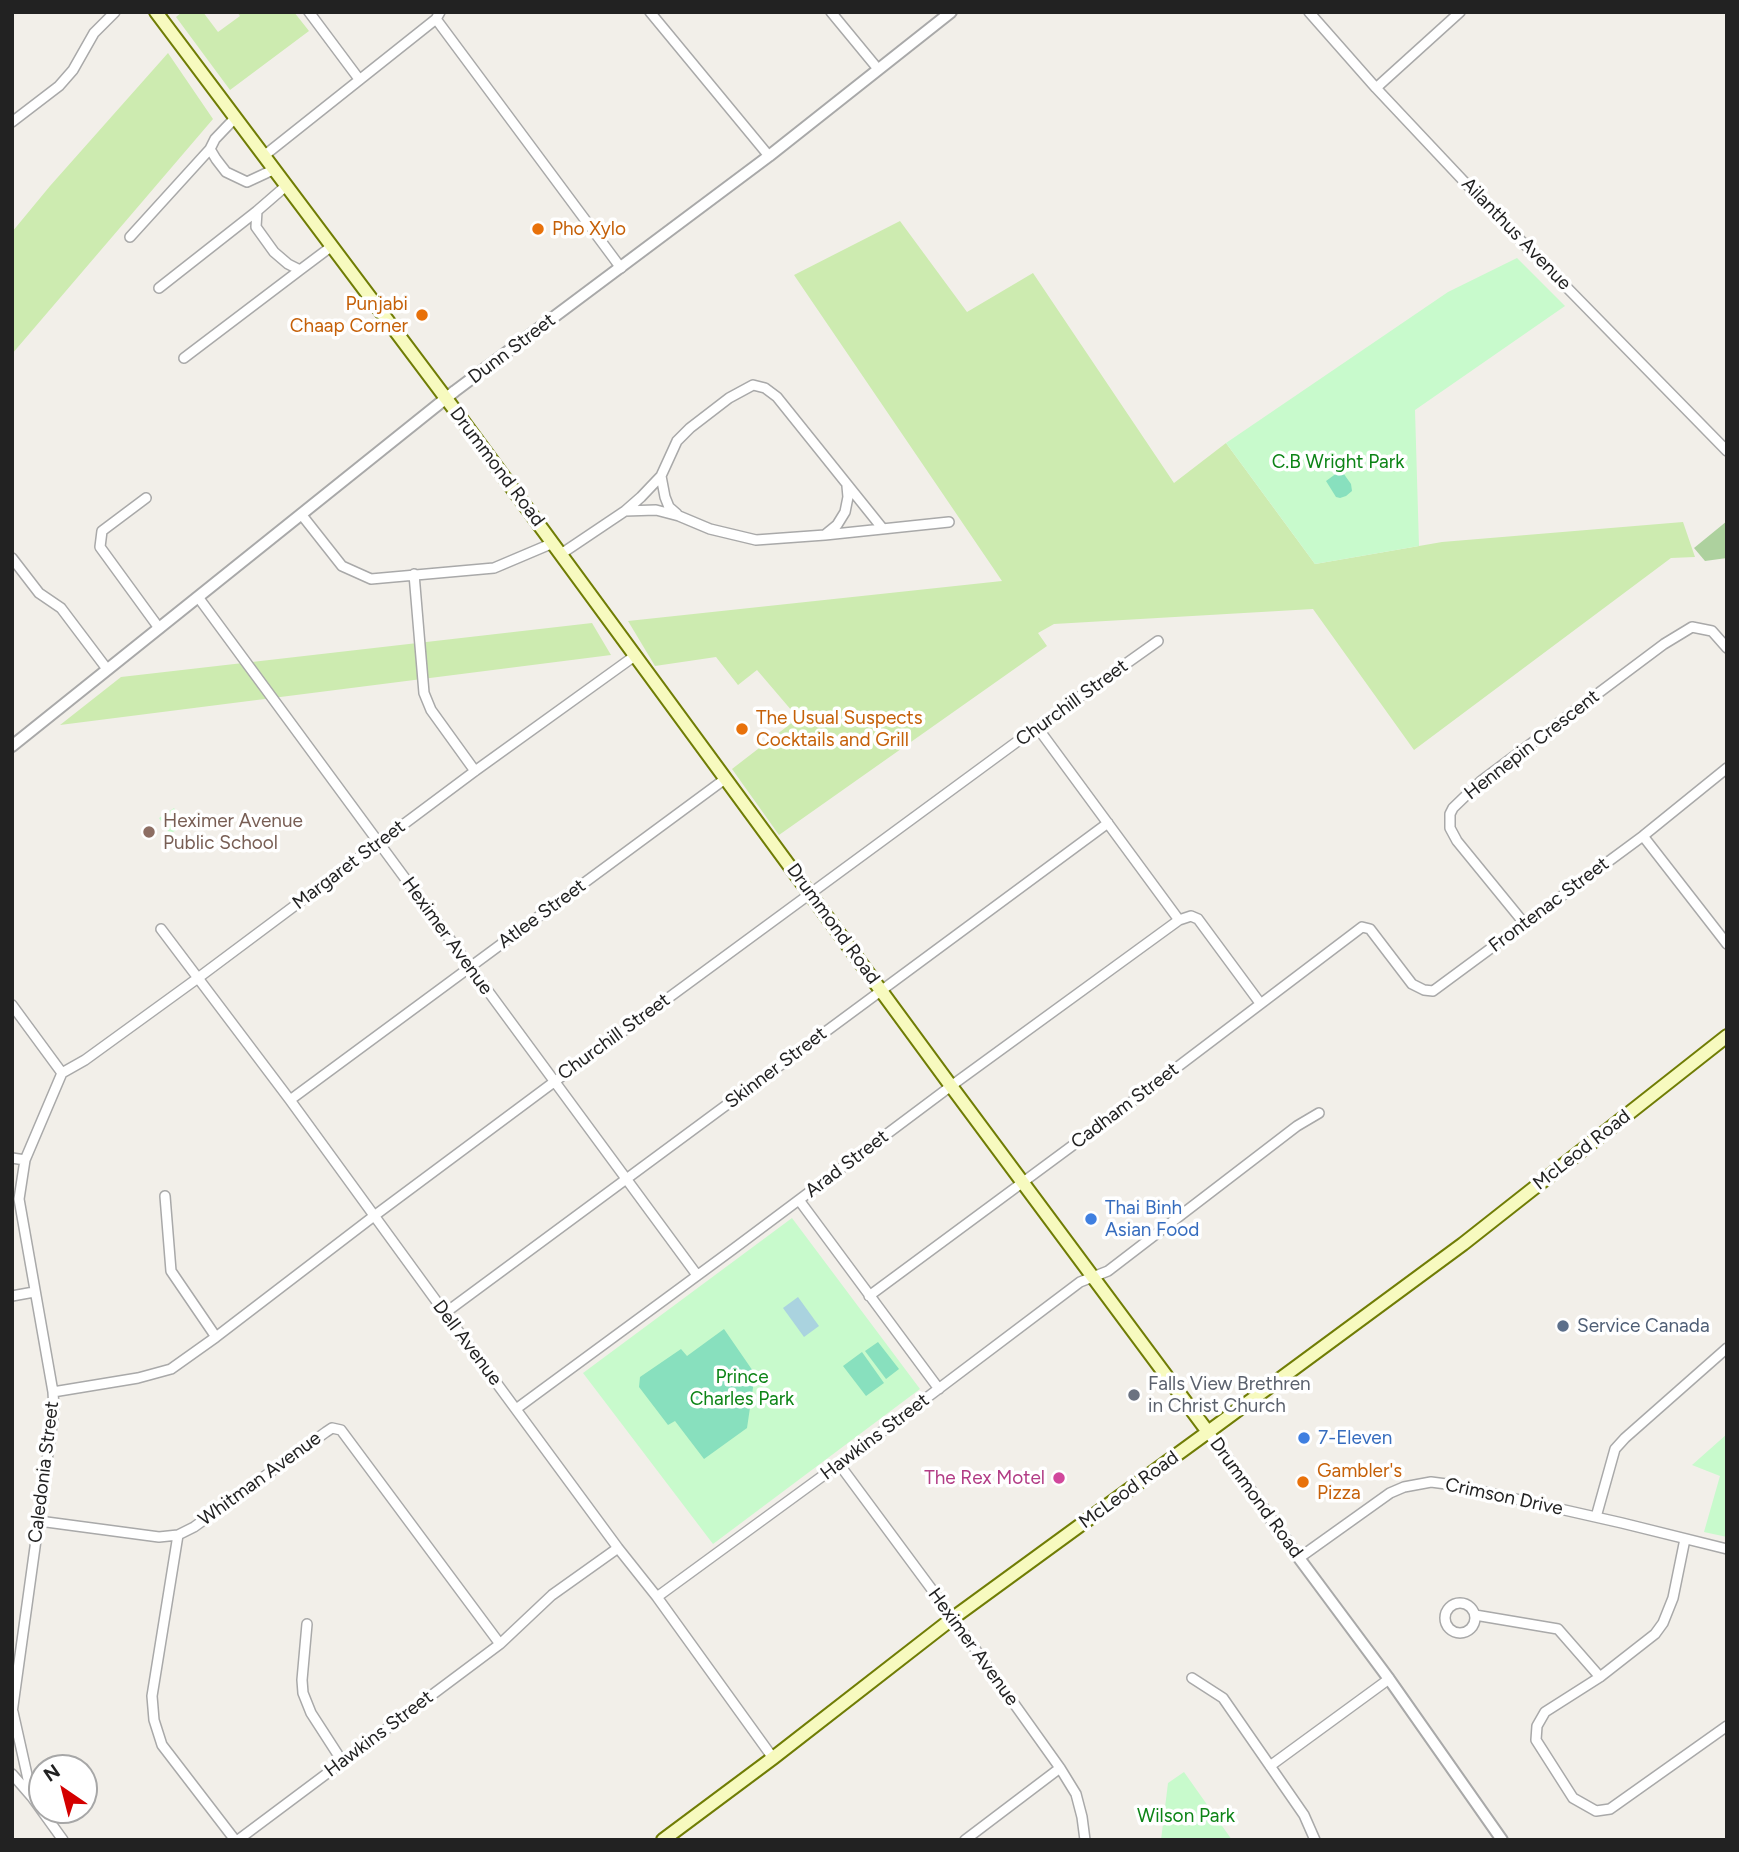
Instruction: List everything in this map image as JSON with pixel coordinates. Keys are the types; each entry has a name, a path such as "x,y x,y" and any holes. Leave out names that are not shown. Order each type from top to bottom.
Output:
{"main road":[{"name":"Drummond Road","path":"156,12 562,554 1208,1432"},
{"name":"McLeod Road","path":"666,1839 953,1618 1463,1244 1727,1036"}],"street":[{"path":"12,122 59,86 73,70 94,33 115,12"},
{"path":"309,12 359,79"},
{"path":"650,12 769,156"},
{"path":"831,12 878,69"},
{"name":"Dunn Street","path":"12,746 446,398 769,156 951,12"},
{"name":"Ailanthus Avenue","path":"1309,12 1376,88 1727,451"},
{"path":"1376,88 1460,12"},
{"path":"265,155 438,16 621,268"},
{"path":"130,237 236,117"},
{"path":"210,149 226,172 247,182 275,169"},
{"path":"159,288 287,185"},
{"path":"257,211 256,227 274,252 300,270"},
{"path":"184,358 332,246"},
{"path":"562,554 625,511 661,475 677,441 690,428 729,398 753,386 765,388 777,397 883,529"},
{"path":"661,475 665,498 669,507 679,516"},
{"path":"825,535 837,525 845,512 847,484"},
{"path":"146,498 102,531 100,547 159,628"},
{"path":"625,511 656,510 710,529 756,540 949,522"},
{"path":"301,514 342,566 371,579 495,568 553,543"},
{"path":"12,558 39,593 61,608 107,669"},
{"path":"414,574 424,693 431,710 475,771"},
{"name":"Heximer Avenue","path":"198,597 697,1275"},
{"name":"Hennepin Crescent","path":"1524,923 1457,841 1450,828 1453,808 1481,780 1664,644 1692,627 1713,631 1727,648"},
{"name":"Churchill Street","path":"54,1392 138,1378 171,1369 554,1082 1158,641"},
{"name":"Margaret Street","path":"62,1073 85,1060 198,978 635,655"},
{"path":"1037,727 1179,920 1191,916 1199,919 1260,1003"},
{"name":"Frontenac Street","path":"1378,939 1412,984 1433,991 1643,836 1727,768"},
{"name":"Atlee Street","path":"290,1100 725,779"},
{"name":"Skinner Street","path":"444,1313 1108,823"},
{"path":"1643,836 1727,944"},
{"name":"Arad Street","path":"516,1409 1179,920"},
{"name":"Cadham Street","path":"869,1296 1362,927 1370,929 1378,939"},
{"name":"Dell Avenue","path":"161,929 290,1100 618,1548 657,1597 773,1758"},
{"path":"12,1006 62,1073"},
{"name":"Caledonia Street","path":"12,1712 54,1410 54,1392 19,1199 25,1160 62,1073"},
{"name":"Hawkins Street","path":"657,1597 1080,1282 1108,1272 1297,1126 1319,1113"},
{"path":"12,1158 25,1160"},
{"path":"165,1196 171,1271 216,1337"},
{"path":"799,1200 939,1389"},
{"path":"12,1296 34,1292"},
{"path":"1596,1517 1615,1449 1727,1348"},
{"name":"Whitman Avenue","path":"39,1521 159,1537 178,1535 194,1527 332,1428 341,1430 500,1644"},
{"name":"Drummond Road","path":"1208,1432 1389,1679 1502,1840"},
{"name":"Heximer Avenue","path":"839,1464 1060,1768 1076,1794 1085,1840"},
{"name":"Crimson Drive","path":"1299,1558 1390,1493 1404,1487 1431,1482 1596,1517 1727,1549"},
{"path":"178,1535 152,1696 154,1720 162,1745 236,1840"},
{"path":"1685,1539 1673,1598 1663,1623 1655,1634 1600,1677 1545,1712 1537,1726 1536,1740 1573,1798 1596,1811 1610,1809 1727,1726"},
{"name":"Hawkins Street","path":"236,1840 500,1644 552,1595 618,1548"},
{"path":"1475,1615 1558,1629 1600,1677"},
{"path":"307,1624 303,1693 311,1713 342,1761"},
{"path":"1192,1678 1223,1698 1304,1815 1315,1840"},
{"path":"1270,1766 1389,1679"},
{"path":"12,1712 28,1777"},
{"path":"965,1840 1060,1768"},
{"path":"12,1774 28,1792"},
{"path":"52,1824 63,1840"}],"green space":[{"path":"182,12 203,12 218,32 240,16 237,12 294,12 309,31 230,90 176,17"},
{"path":"168,53 213,119 12,354 12,232"},
{"path":"900,221 967,312 1033,273 1174,483 1226,443 1315,564 1442,542 1683,522 1695,557 1671,558 1414,750 1313,609 1054,624 1038,633 1047,646 779,835 732,769 798,718 757,670 738,685 716,657 655,666 628,621 1002,581 794,275"},
{"name":"C.B Wright Park","path":"1517,258 1565,306 1415,410 1419,546 1315,564 1226,443 1448,292"},
{"path":"1341,470 1351,484 1352,491 1340,498 1336,497 1326,481"},
{"path":"1727,521 1727,558 1705,561 1694,548"},
{"path":"592,623 611,655 60,725 121,677"},
{"path":"174,808 185,824 170,834 159,818"},
{"name":"Prince Charles Park","path":"792,1218 920,1389 713,1544 583,1373"},
{"path":"724,1329 755,1374 747,1428 704,1459 675,1421 668,1425 639,1387 640,1377 681,1349 687,1356"},
{"path":"878,1342 899,1369 886,1379 865,1351"},
{"path":"862,1352 884,1383 866,1396 843,1366"},
{"path":"1727,1434 1727,1537 1704,1532 1720,1476 1692,1465"},
{"name":"Wilson Park","path":"1184,1772 1232,1840 1161,1840 1168,1783"}],"water":[{"path":"798,1297 819,1326 804,1337 783,1308"}],"place":[{"name":"Pho Xylo","path":"538,229"},
{"name":"Punjabi Chaap Corner","path":"422,315"},
{"name":"The Usual Suspects Cocktails and Grill","path":"742,729"},
{"name":"Heximer Avenue Public School","path":"149,832"},
{"name":"Thai Binh Asian Food","path":"1091,1219"},
{"name":"Service Canada","path":"1563,1326"},
{"name":"Falls View Brethren in Christ Church","path":"1134,1395"},
{"name":"7-Eleven","path":"1304,1438"},
{"name":"The Rex Motel","path":"1059,1478"},
{"name":"Gambler's Pizza","path":"1303,1482"}]}
